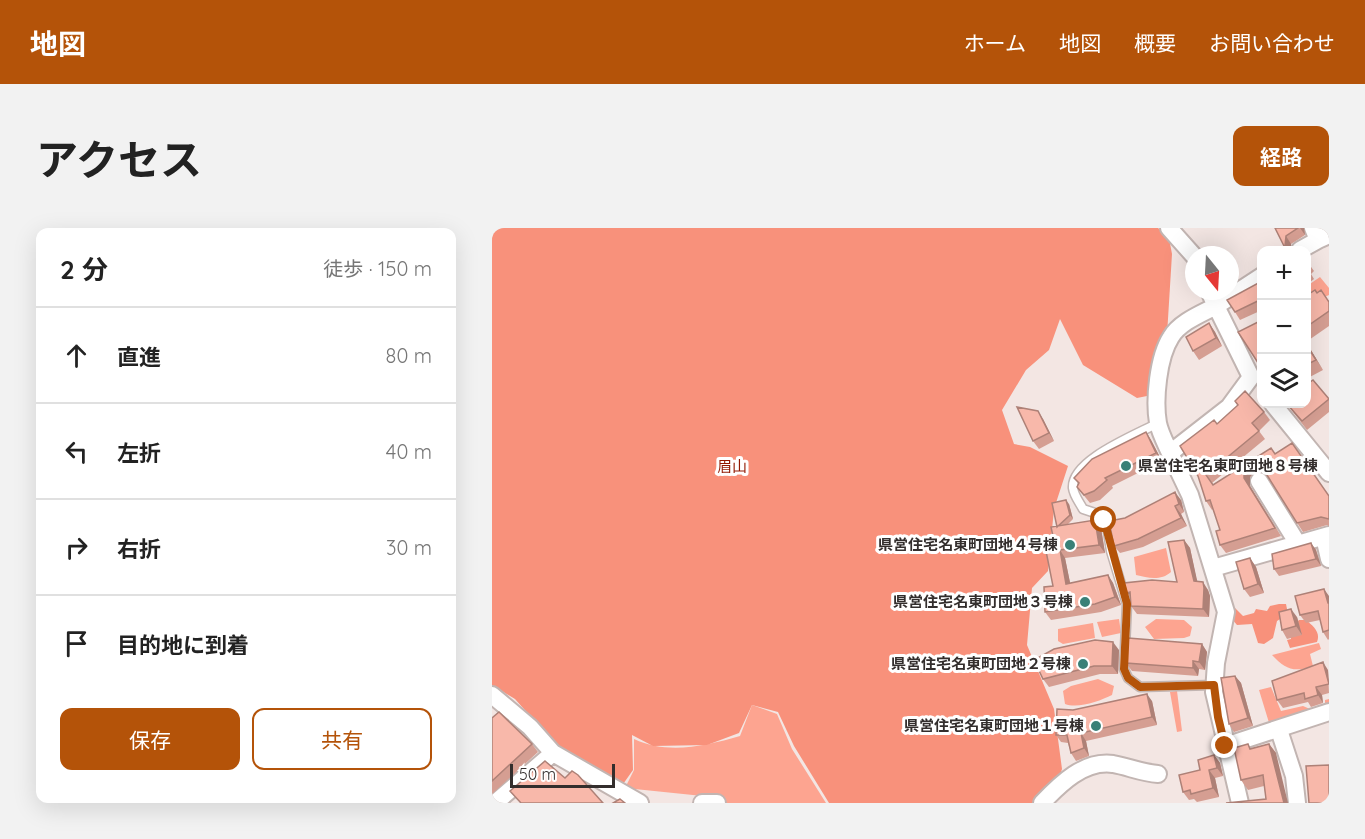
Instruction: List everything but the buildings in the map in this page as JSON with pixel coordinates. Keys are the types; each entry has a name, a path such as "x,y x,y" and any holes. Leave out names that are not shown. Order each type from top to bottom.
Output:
{"street":[{"path":"1169,228 1185,246"},
{"path":"1305,246 1320,234"},
{"path":"1239,287 1257,278"},
{"path":"1211,300 1171,336 1164,351 1158,377 1158,423 1190,495 1226,612 1214,685 1218,717 1240,803"},
{"path":"1170,453 1256,384 1236,335 1213,300"},
{"path":"1276,408 1329,473"},
{"path":"1258,481 1298,544"},
{"path":"1213,568 1327,536 1329,559"},
{"path":"496,704 530,727 553,753 611,798 640,803"},
{"path":"1225,746 1329,712"},
{"path":"1279,730 1294,776 1297,803"},
{"path":"495,803 553,753"},
{"path":"1042,803 1066,778 1089,768 1112,764 1144,773 1158,774"},
{"path":"702,803 717,803"}],"lane":[{"path":"1158,423 1085,463 1076,474 1073,489 1083,509 1095,513 1107,525 1111,551 1127,604 1124,669 1128,678 1140,687 1214,685"}],"shaded area":[{"path":"1320,277 1329,288 1329,295 1311,303 1311,283"},
{"path":"1166,548 1171,572 1159,578 1136,575 1134,557"},
{"path":"1119,619 1121,633 1102,637 1097,622"},
{"path":"1156,619 1184,620 1192,627 1190,636 1154,639 1145,627"},
{"path":"1093,623 1095,638 1063,644 1058,641 1058,629"},
{"path":"1319,643 1321,649 1310,654 1313,666 1306,668 1290,668 1281,664 1272,655"},
{"path":"1098,679 1114,686 1112,695 1082,705 1065,704 1063,691 1071,686"},
{"path":"1271,687 1281,711 1303,706 1310,709 1325,706 1325,700 1329,699 1329,707 1270,726 1259,690"},
{"path":"1177,691 1182,731 1177,732 1170,692"},
{"path":"752,705 777,714 792,749 826,803 725,803 722,798 625,788 634,770 634,739 660,747 673,748 700,746 740,736"}],"green space":[{"name":"眉山","path":"492,228 1158,228 1169,238 1172,254 1167,335 1152,395 1137,398 1083,365 1060,319 1049,350 1026,370 1002,410 1014,444 1030,447 1068,466 1054,509 1048,571 1032,588 1027,645 1054,709 1062,769 1051,803 829,803 794,746 778,712 752,705 739,733 707,745 653,746 632,735 633,770 621,787 556,745 515,699 492,685"},
{"path":"1286,604 1288,614 1277,621 1273,638 1264,644 1258,643 1252,624 1237,625 1232,619 1231,609 1235,608 1243,616 1254,613 1256,609 1267,611 1270,606"},
{"path":"1299,620 1306,620 1314,627 1318,635 1317,642 1290,648 1287,640 1291,639 1290,629"}],"place":[{"name":"県営住宅名東町団地８号棟","path":"1126,466"},
{"name":"県営住宅名東町団地４号棟","path":"1070,545"},
{"name":"県営住宅名東町団地３号棟","path":"1085,602"},
{"name":"県営住宅名東町団地２号棟","path":"1083,664"},
{"name":"県営住宅名東町団地１号棟","path":"1096,726"}],"route":[{"path":"1104,520 1127,604 1124,669 1128,678 1140,687 1214,685 1225,746"}]}
